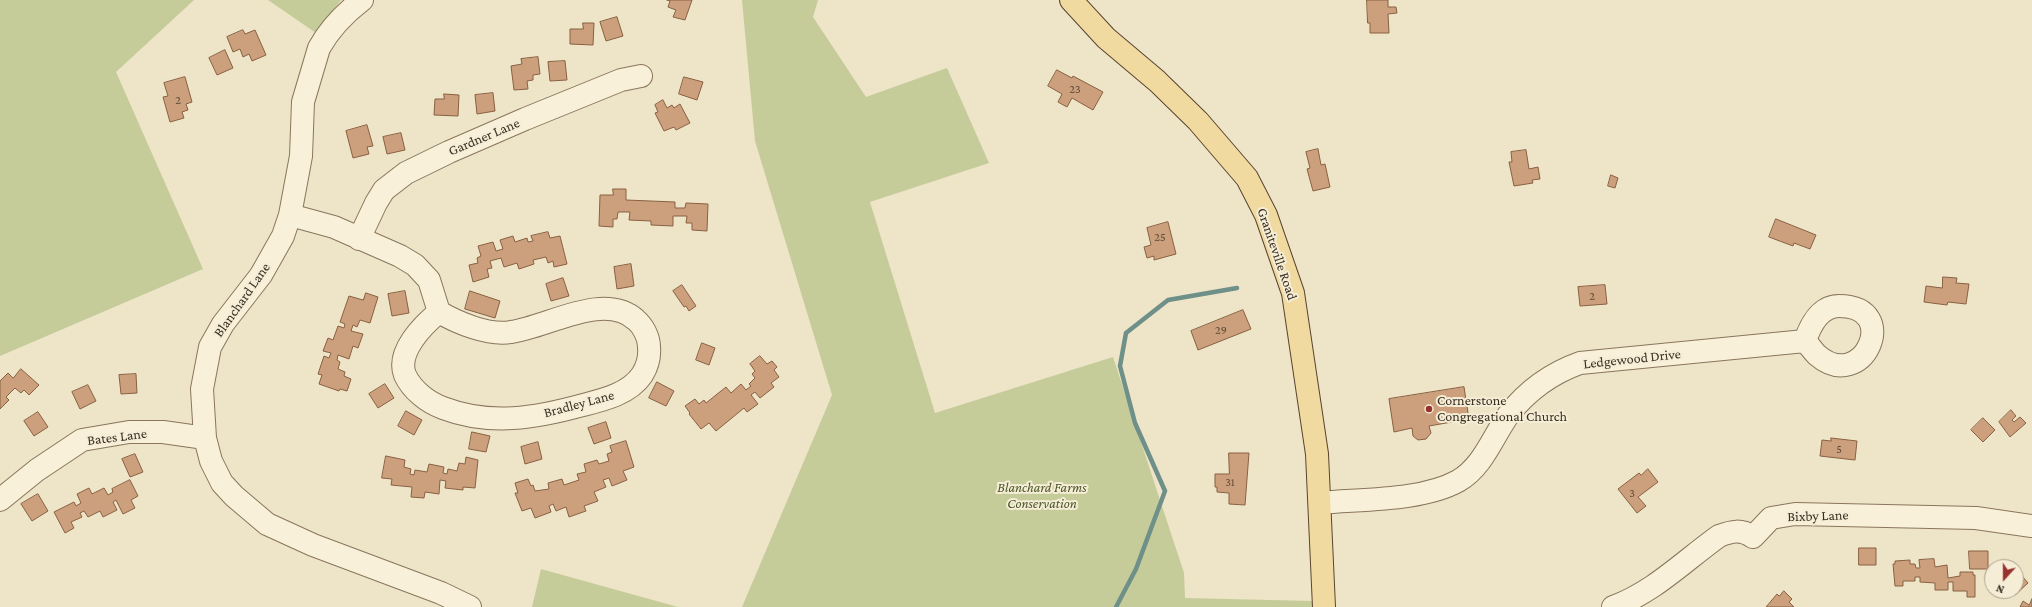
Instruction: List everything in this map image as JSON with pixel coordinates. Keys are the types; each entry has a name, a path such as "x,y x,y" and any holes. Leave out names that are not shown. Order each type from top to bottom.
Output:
{"main road":[{"name":"Graniteville Road","path":"1071,0 1106,38 1157,81 1198,121 1246,178 1266,214 1293,293 1317,454 1324,607"}],"street":[{"name":"Blanchard Lane","path":"362,0 350,9 323,41 319,48 302,102 301,156 290,215 283,236 261,276 223,324 210,347 202,389 205,438 211,461 222,482 234,496 267,524 313,545 441,593 470,607"},
{"name":"Gardner Lane","path":"359,239 384,190 393,181 412,169 621,80 641,76"},
{"path":"290,215 334,227 400,256 419,269 429,280 439,312"},
{"name":"Bradley Lane","path":"598,308 622,311 637,321 644,331 649,343 649,360 641,376 628,388 618,394 596,402 523,418 479,418 452,411 434,404 421,395 411,384 404,370 403,362 408,348 416,334 439,312 450,318 487,330 511,333 598,308"},
{"name":"Ledgewood Drive","path":"1320,503 1423,494 1458,481 1471,471 1490,446 1509,414 1527,394 1559,370 1580,363 1805,341"},
{"name":"Bates Lane","path":"0,500 37,470 82,440 136,432 163,432 205,438"},
{"name":"Bixby Lane","path":"1613,607 1632,600 1650,590 1719,536 1732,530 1746,532 1753,537 1771,518 1795,514 1907,515 1976,518 2032,526"}],"green space":[{"path":"0,0 194,0 116,72 203,269 0,356"},
{"path":"268,0 341,0 316,33"},
{"name":"Blanchard Farms Conservation","path":"742,0 818,0 813,17 866,97 947,68 989,163 870,202 935,413 1113,357 1184,573 1185,598 1312,601 1312,607 742,607 832,395 755,141"},
{"path":"541,569 678,607 532,607"}],"building":[{"path":"667,0 692,0 685,20 673,17 676,10 668,7 670,1"},
{"path":"1367,0 1388,0 1388,7 1396,7 1397,13 1388,14 1389,33 1370,33"},
{"path":"617,17 623,36 606,41 600,22"},
{"path":"583,23 594,23 593,45 570,44 570,29 583,29"},
{"path":"243,30 245,34 255,30 266,55 252,61 249,54 243,57 240,49 233,52 227,37"},
{"path":"225,50 233,68 217,75 209,58"},
{"path":"538,57 540,74 533,75 533,80 527,81 528,89 514,90 511,66 522,64 521,59"},
{"path":"565,61 567,80 550,81 548,62"},
{"path":"1057,70 1072,78 1073,76 1103,92 1093,110 1072,98 1067,107 1058,102 1062,94 1048,86"},
{"path":"185,77 192,102 186,104 188,110 182,112 184,118 170,122 163,97 168,96 164,83"},
{"path":"684,77 703,82 697,100 679,94"},
{"path":"493,93 495,111 477,114 475,95"},
{"path":"444,94 459,95 458,116 434,115 435,99 444,99"},
{"path":"663,100 667,108 672,105 674,108 680,104 690,123 676,130 674,127 664,131 655,113 658,112 655,105"},
{"path":"367,125 373,146 367,147 369,154 353,158 346,131"},
{"path":"401,133 405,150 387,154 383,137"},
{"path":"1318,149 1321,165 1325,164 1330,187 1313,191 1307,169 1310,168 1306,152"},
{"path":"1526,150 1529,169 1538,167 1540,179 1532,180 1533,183 1514,186 1509,162 1512,162 1511,152"},
{"path":"1611,175 1618,178 1615,188 1608,186"},
{"path":"613,189 626,189 626,200 675,202 675,208 685,208 686,203 708,204 707,231 692,230 692,223 686,223 687,216 673,216 673,226 651,225 651,221 629,220 630,212 618,212 617,219 613,219 613,227 599,226 600,195 613,195"},
{"path":"1776,219 1816,235 1810,249 1794,243 1793,246 1769,237"},
{"path":"1168,222 1176,254 1154,260 1154,256 1147,258 1144,247 1151,245 1147,228"},
{"path":"548,232 550,238 560,236 567,264 554,267 553,261 548,263 546,257 533,260 534,264 519,269 517,263 504,267 501,258 490,261 492,268 487,269 489,277 473,282 469,265 478,263 477,258 481,256 478,246 493,242 496,251 503,249 500,240 513,236 515,242 527,238 528,242 533,241 531,236"},
{"path":"631,264 634,286 617,289 614,267"},
{"path":"1943,277 1957,278 1956,283 1969,284 1966,304 1948,302 1947,305 1924,302 1926,286 1942,288"},
{"path":"563,278 569,296 551,301 546,284"},
{"path":"682,285 696,306 689,311 686,306 684,307 673,291"},
{"path":"1605,285 1607,304 1580,306 1578,287"},
{"path":"405,291 409,313 392,316 388,294"},
{"path":"470,291 500,301 495,318 465,309"},
{"path":"366,293 378,297 370,323 360,320 357,327 353,325 351,331 363,334 358,348 353,346 349,359 338,355 337,360 340,362 338,369 345,372 344,376 351,379 347,391 340,389 339,391 319,384 322,375 318,374 324,356 329,358 331,353 323,351 328,338 333,340 338,326 344,328 345,324 340,322 349,296 363,300"},
{"path":"1243,310 1251,329 1198,350 1191,331"},
{"path":"702,343 715,348 709,365 696,360"},
{"path":"760,356 767,364 772,361 777,367 774,370 779,377 771,383 774,387 760,398 755,392 751,395 758,404 747,412 744,408 716,431 709,423 701,429 689,414 690,413 685,406 695,399 699,404 704,400 706,403 726,387 731,393 741,384 746,390 751,386 749,384 755,378 752,374 755,371 750,364"},
{"path":"21,369 39,385 29,395 24,390 21,393 15,388 6,397 9,400 0,409 0,381 8,373 13,378"},
{"path":"136,374 137,393 121,394 119,375"},
{"path":"657,382 674,391 666,406 649,398"},
{"path":"385,384 394,398 378,408 369,394"},
{"path":"88,385 96,401 80,409 72,392"},
{"name":"Cornerstone Congregational Church","path":"1464,387 1469,419 1429,426 1431,433 1426,439 1418,440 1413,436 1412,428 1394,432 1389,399"},
{"path":"2011,410 2016,416 2012,420 2014,422 2020,417 2026,423 2010,437 1999,422"},
{"path":"406,411 422,420 414,435 398,426"},
{"path":"38,412 48,427 34,436 24,421"},
{"path":"1983,418 1995,430 1983,442 1971,430"},
{"path":"606,422 611,438 594,444 588,428"},
{"path":"472,432 490,436 486,452 469,449"},
{"path":"1831,438 1857,441 1855,460 1820,456 1822,440 1831,441"},
{"path":"626,441 634,467 623,471 627,480 612,486 609,478 603,480 606,487 594,492 598,501 584,506 586,511 569,517 566,507 556,511 553,504 549,506 551,512 535,518 531,508 522,511 515,493 518,493 515,483 528,479 531,486 533,485 535,491 549,489 548,483 562,479 564,485 579,480 577,474 586,472 584,464 597,460 599,464 609,461 607,454 612,452 610,446"},
{"path":"538,442 542,459 525,464 521,447"},
{"path":"1229,453 1249,453 1245,505 1229,504 1229,493 1217,492 1217,487 1215,487 1215,474 1229,474"},
{"path":"135,454 143,472 130,477 122,459"},
{"path":"386,456 405,460 404,467 411,469 410,474 414,475 415,470 427,472 429,464 444,467 443,473 447,474 448,469 457,471 459,463 465,464 466,457 478,460 475,488 463,487 463,490 445,488 446,481 440,480 439,494 425,492 424,498 411,497 412,487 391,485 392,479 382,478"},
{"path":"1648,469 1658,482 1638,497 1646,506 1637,513 1618,489 1639,473 1641,475"},
{"path":"130,480 138,496 131,500 135,508 123,514 116,500 113,502 117,510 103,517 100,511 88,517 84,511 80,513 82,517 71,522 74,528 65,533 54,512 74,502 76,506 81,503 77,494 89,488 92,494 104,488 108,495 113,492 112,489"},
{"path":"38,494 48,511 32,521 21,504"},
{"path":"1859,548 1876,548 1876,565 1859,565"},
{"path":"1969,551 1988,551 1988,559 1984,559 1984,569 1970,569"},
{"path":"1934,559 1935,567 1947,565 1948,578 1960,576 1960,572 1973,572 1973,575 1975,575 1975,597 1967,597 1967,591 1953,591 1953,582 1948,582 1948,590 1935,590 1935,583 1920,582 1920,577 1915,577 1915,581 1903,581 1903,586 1895,586 1893,564 1895,564 1895,561 1910,560 1910,564 1915,564 1916,568 1920,568 1919,560"},
{"path":"2024,578 2028,583 2024,587"},
{"path":"1784,591 1792,599 1789,602 1794,607 1766,607 1777,594 1779,596"},
{"path":"2032,599 2032,607 2020,607 2023,601 2029,605"}],"waterway":[{"path":"1116,607 1136,569 1165,491 1135,423 1120,366 1126,333 1168,300 1237,288"}],"place":[{"name":"Cornerstone Congregational Church","path":"1429,409"}]}
